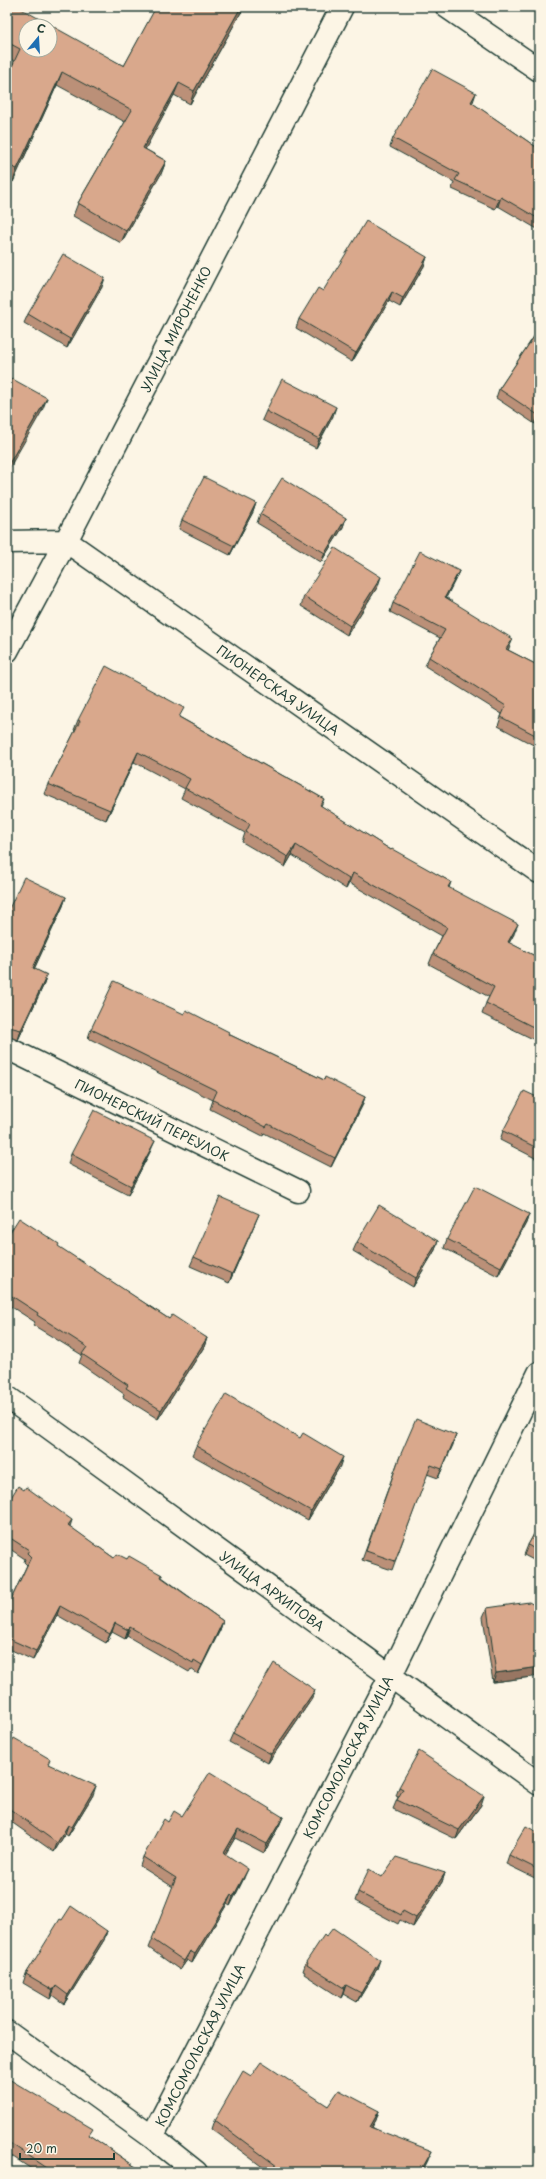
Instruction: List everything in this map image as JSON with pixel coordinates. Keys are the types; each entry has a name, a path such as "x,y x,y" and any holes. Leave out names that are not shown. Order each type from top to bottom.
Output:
{"street":[{"name":"УЛИЦА МИРОНЕНКО","path":"7,651 66,541 342,7"},
{"path":"447,7 539,70"},
{"path":"7,542 66,541"},
{"name":"ПИОНЕРСКАЯ УЛИЦА","path":"66,541 539,872"},
{"name":"ПИОНЕРСКИЙ ПЕРЕУЛОК","path":"7,1048 298,1191"},
{"name":"КОМСОМОЛЬСКАЯ УЛИЦА","path":"152,2137 390,1677 539,1373"},
{"name":"УЛИЦА АРХИПОВА","path":"7,1397 539,1784"},
{"path":"7,2032 152,2137 196,2172"}],"building":[{"path":"7,7 18,7 38,18 18,18 18,48 7,42"},
{"path":"156,7 241,7 194,91 179,83 143,148 166,161 126,231 78,203 132,110 62,72 17,169 7,165 7,77 18,53 18,58 58,58 58,29 124,66"},
{"path":"432,69 476,93 471,102 539,149 539,219 501,197 499,200 455,180 459,174 393,138"},
{"path":"366,221 427,257 403,298 392,292 356,353 299,319 318,288 323,291"},
{"path":"63,254 105,278 70,339 28,314"},
{"path":"539,329 539,414 538,415 499,389"},
{"path":"7,376 47,398 7,467"},
{"path":"282,379 336,407 319,439 266,411"},
{"path":"204,477 256,503 234,546 182,520"},
{"path":"282,478 346,518 325,553 260,514"},
{"path":"335,548 381,577 350,626 304,596"},
{"path":"420,551 459,571 445,597 513,639 506,649 539,666 539,737 501,717 506,706 429,657 445,630 393,603"},
{"path":"106,666 184,708 179,717 324,799 320,805 391,850 392,849 451,882 448,887 518,924 508,942 539,958 539,1030 486,1003 494,987 433,954 447,927 353,873 349,879 296,845 288,857 246,832 250,824 185,788 190,779 138,752 110,810 48,784 80,721 78,720"},
{"path":"24,877 66,897 33,968 47,975 21,1030 7,1027 7,913"},
{"path":"114,981 184,1014 186,1010 229,1032 228,1034 324,1080 325,1077 365,1097 335,1158 268,1124 266,1127 213,1100 217,1091 91,1029"},
{"path":"7,1050 11,1053 7,1061"},
{"path":"7,1062 10,1064 7,1070"},
{"path":"524,1091 539,1098 539,1149 503,1131"},
{"path":"94,1110 155,1141 131,1186 71,1154"},
{"path":"475,1186 529,1214 501,1267 447,1239"},
{"path":"220,1197 259,1214 232,1274 194,1257"},
{"path":"379,1205 438,1241 416,1278 357,1242"},
{"path":"19,1218 59,1244 58,1246 169,1319 172,1315 207,1338 161,1410 126,1388 128,1385 82,1354 87,1347 37,1315 38,1313 7,1293 7,1237"},
{"path":"226,1394 300,1438 303,1433 343,1457 311,1511 196,1446"},
{"path":"416,1419 456,1435 442,1469 431,1465 395,1561 366,1551 400,1456"},
{"path":"18,1486 24,1490 26,1487 72,1520 68,1525 114,1558 117,1554 127,1559 129,1556 162,1575 161,1577 223,1621 202,1665 194,1660 193,1663 130,1627 128,1630 115,1623 110,1634 60,1606 36,1651 7,1638 7,1608 31,1557 27,1553 29,1550 7,1536 7,1504"},
{"path":"539,1525 539,1552 528,1545"},
{"path":"529,1602 539,1608 539,1667 496,1673 487,1608"},
{"path":"274,1663 315,1690 271,1754 233,1733"},
{"path":"14,1738 50,1759 48,1764 96,1786 72,1827 68,1825 57,1843 7,1807 7,1749"},
{"path":"419,1751 484,1796 459,1830 397,1800 403,1789 399,1787"},
{"path":"210,1772 283,1817 267,1844 238,1829 224,1853 248,1869 233,1897 231,1895 195,1954 190,1951 184,1961 152,1939 176,1878 143,1857 164,1819 168,1822 174,1811 182,1816"},
{"path":"526,1826 539,1833 539,1870 509,1855"},
{"path":"396,1857 445,1873 416,1918 403,1911 401,1915 358,1892 369,1869 382,1877"},
{"path":"71,1906 107,1931 68,1995 56,1986 53,1990 26,1974 60,1919 62,1920"},
{"path":"333,1928 380,1960 361,1993 346,1985 344,1988 307,1965 308,1963 306,1962 324,1935 326,1937"},
{"path":"261,2062 328,2106 339,2090 379,2111 370,2127 432,2151 420,2172 285,2172 215,2120 243,2071 251,2076"},
{"path":"7,2078 93,2129 89,2135 143,2172 53,2172 7,2141"}]}
